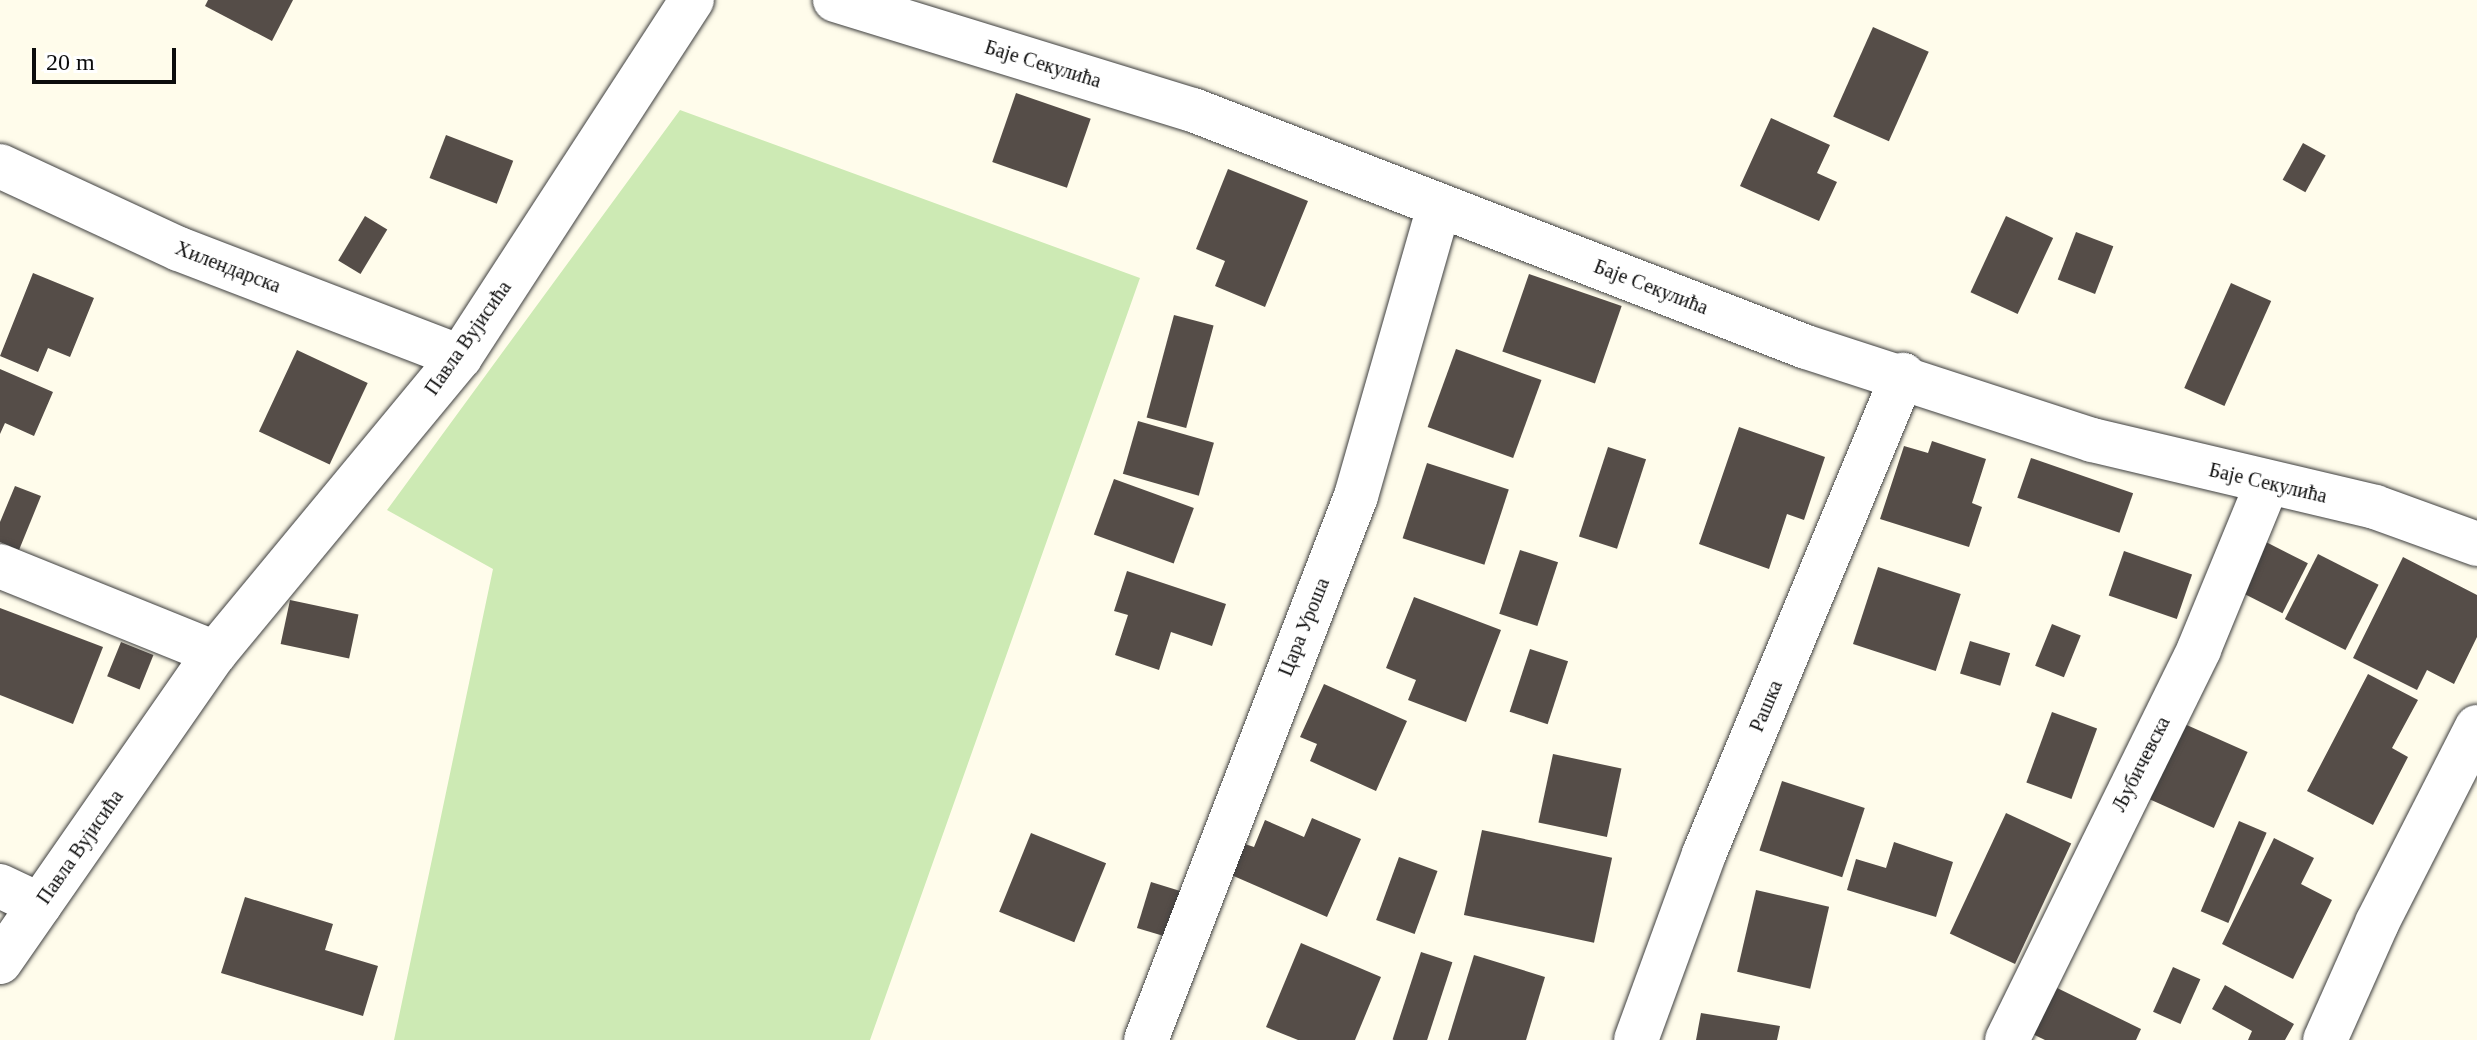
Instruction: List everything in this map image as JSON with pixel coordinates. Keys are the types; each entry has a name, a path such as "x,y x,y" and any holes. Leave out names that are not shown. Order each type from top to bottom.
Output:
{"street":[{"name":"Павла Вујисића","path":"0,962 215,653 460,357 692,0"},
{"name":"Баје Секулића","path":"835,0 1193,110 1806,347 1903,375 2092,440 2267,484 2375,507 2477,544"},
{"name":"Хилендарска","path":"0,166 179,249 460,357"},
{"name":"Цара Уроша","path":"1146,1040 1356,496 1439,206"},
{"name":"Рашка","path":"1636,1040 1704,854 1903,375"},
{"name":"Љубичевска","path":"2007,1040 2199,649 2267,484"},
{"path":"0,566 215,653"},
{"path":"2325,1040 2377,923 2477,727"},
{"path":"0,886 40,905"}],"green space":[{"path":"680,110 1140,278 870,1040 394,1040 493,569 387,510"}],"building":[{"path":"208,0 293,0 272,41 205,6"},
{"path":"1873,27 1929,52 1889,141 1833,117"},
{"path":"1016,93 1091,119 1067,188 992,162"},
{"path":"1771,118 1830,145 1817,173 1837,182 1819,221 1740,186"},
{"path":"446,135 513,161 497,204 430,178"},
{"path":"2303,143 2326,156 2305,192 2283,180"},
{"path":"1228,169 1308,201 1265,307 1215,286 1225,261 1196,249"},
{"path":"365,216 387,229 361,274 338,261"},
{"path":"2006,216 2053,238 2018,314 1971,292"},
{"path":"2076,232 2113,246 2095,294 2058,280"},
{"path":"33,273 94,298 70,357 48,348 38,372 0,356"},
{"path":"1529,274 1622,306 1595,383 1502,352"},
{"path":"2231,283 2271,301 2224,406 2184,388"},
{"path":"1174,315 1214,326 1186,428 1147,417"},
{"path":"1456,349 1542,380 1513,458 1428,427"},
{"path":"297,350 368,383 330,465 259,432"},
{"path":"0,369 53,392 34,436 5,423 0,434"},
{"path":"1138,421 1214,443 1199,496 1123,474"},
{"path":"1739,427 1825,457 1804,520 1787,514 1769,569 1699,544"},
{"path":"1932,441 1986,459 1972,503 1982,507 1969,547 1880,519 1904,446 1928,453"},
{"path":"1608,447 1646,459 1617,549 1579,536"},
{"path":"2031,458 2133,493 2119,533 2017,498"},
{"path":"1427,463 1509,490 1484,565 1403,538"},
{"path":"1114,479 1194,508 1174,564 1094,534"},
{"path":"15,486 41,496 19,550 0,542 0,522"},
{"path":"2266,542 2308,563 2282,613 2241,592"},
{"path":"1520,550 1558,562 1537,626 1499,614"},
{"path":"2124,551 2192,574 2177,619 2109,595"},
{"path":"2318,554 2379,585 2345,650 2285,619"},
{"path":"2403,557 2477,595 2477,637 2454,684 2427,670 2417,690 2353,658"},
{"path":"1878,567 1961,594 1936,671 1853,644"},
{"path":"1127,571 1226,604 1212,646 1171,632 1159,670 1115,655 1128,615 1114,611"},
{"path":"1414,597 1501,630 1466,722 1408,700 1416,680 1386,668"},
{"path":"290,600 358,615 349,659 281,644"},
{"path":"0,608 103,647 73,724 0,695"},
{"path":"2052,624 2081,636 2064,677 2035,666"},
{"path":"1970,641 2010,653 2000,686 1960,674"},
{"path":"121,642 153,655 140,689 107,676"},
{"path":"1530,649 1568,661 1548,724 1510,712"},
{"path":"2368,674 2418,700 2392,748 2408,757 2373,825 2307,791"},
{"path":"1324,684 1407,721 1376,791 1310,761 1317,744 1300,737"},
{"path":"2052,712 2097,728 2071,799 2026,782"},
{"path":"2180,722 2248,752 2214,828 2146,798"},
{"path":"1553,754 1621,769 1607,837 1538,822"},
{"path":"1782,781 1865,808 1842,877 1759,850"},
{"path":"2006,813 2071,843 2015,964 1950,934"},
{"path":"1312,818 1361,839 1327,917 1229,874 1242,843 1254,847 1265,820 1304,837"},
{"path":"2239,821 2267,833 2228,923 2201,911"},
{"path":"1482,830 1612,858 1594,943 1464,915"},
{"path":"1031,833 1106,863 1074,942 999,912"},
{"path":"2274,838 2314,858 2301,884 2332,900 2293,979 2222,944"},
{"path":"1894,842 1953,862 1936,917 1847,890 1856,859 1886,868"},
{"path":"1399,857 1438,871 1415,934 1376,920"},
{"path":"1151,882 1184,892 1169,938 1137,928"},
{"path":"1756,890 1829,907 1810,989 1737,972"},
{"path":"245,897 333,924 325,950 378,966 363,1016 221,973"},
{"path":"1301,943 1381,977 1355,1040 1298,1040 1266,1027"},
{"path":"1421,952 1452,962 1427,1040 1393,1039"},
{"path":"1474,955 1545,977 1526,1040 1448,1040"},
{"path":"2173,967 2200,979 2180,1024 2153,1012"},
{"path":"2049,984 2141,1029 2136,1040 2045,1040 2026,1031"},
{"path":"2225,985 2294,1024 2285,1040 2248,1040 2252,1031 2212,1009"},
{"path":"1701,1013 1780,1026 1777,1040 1696,1040"}]}
